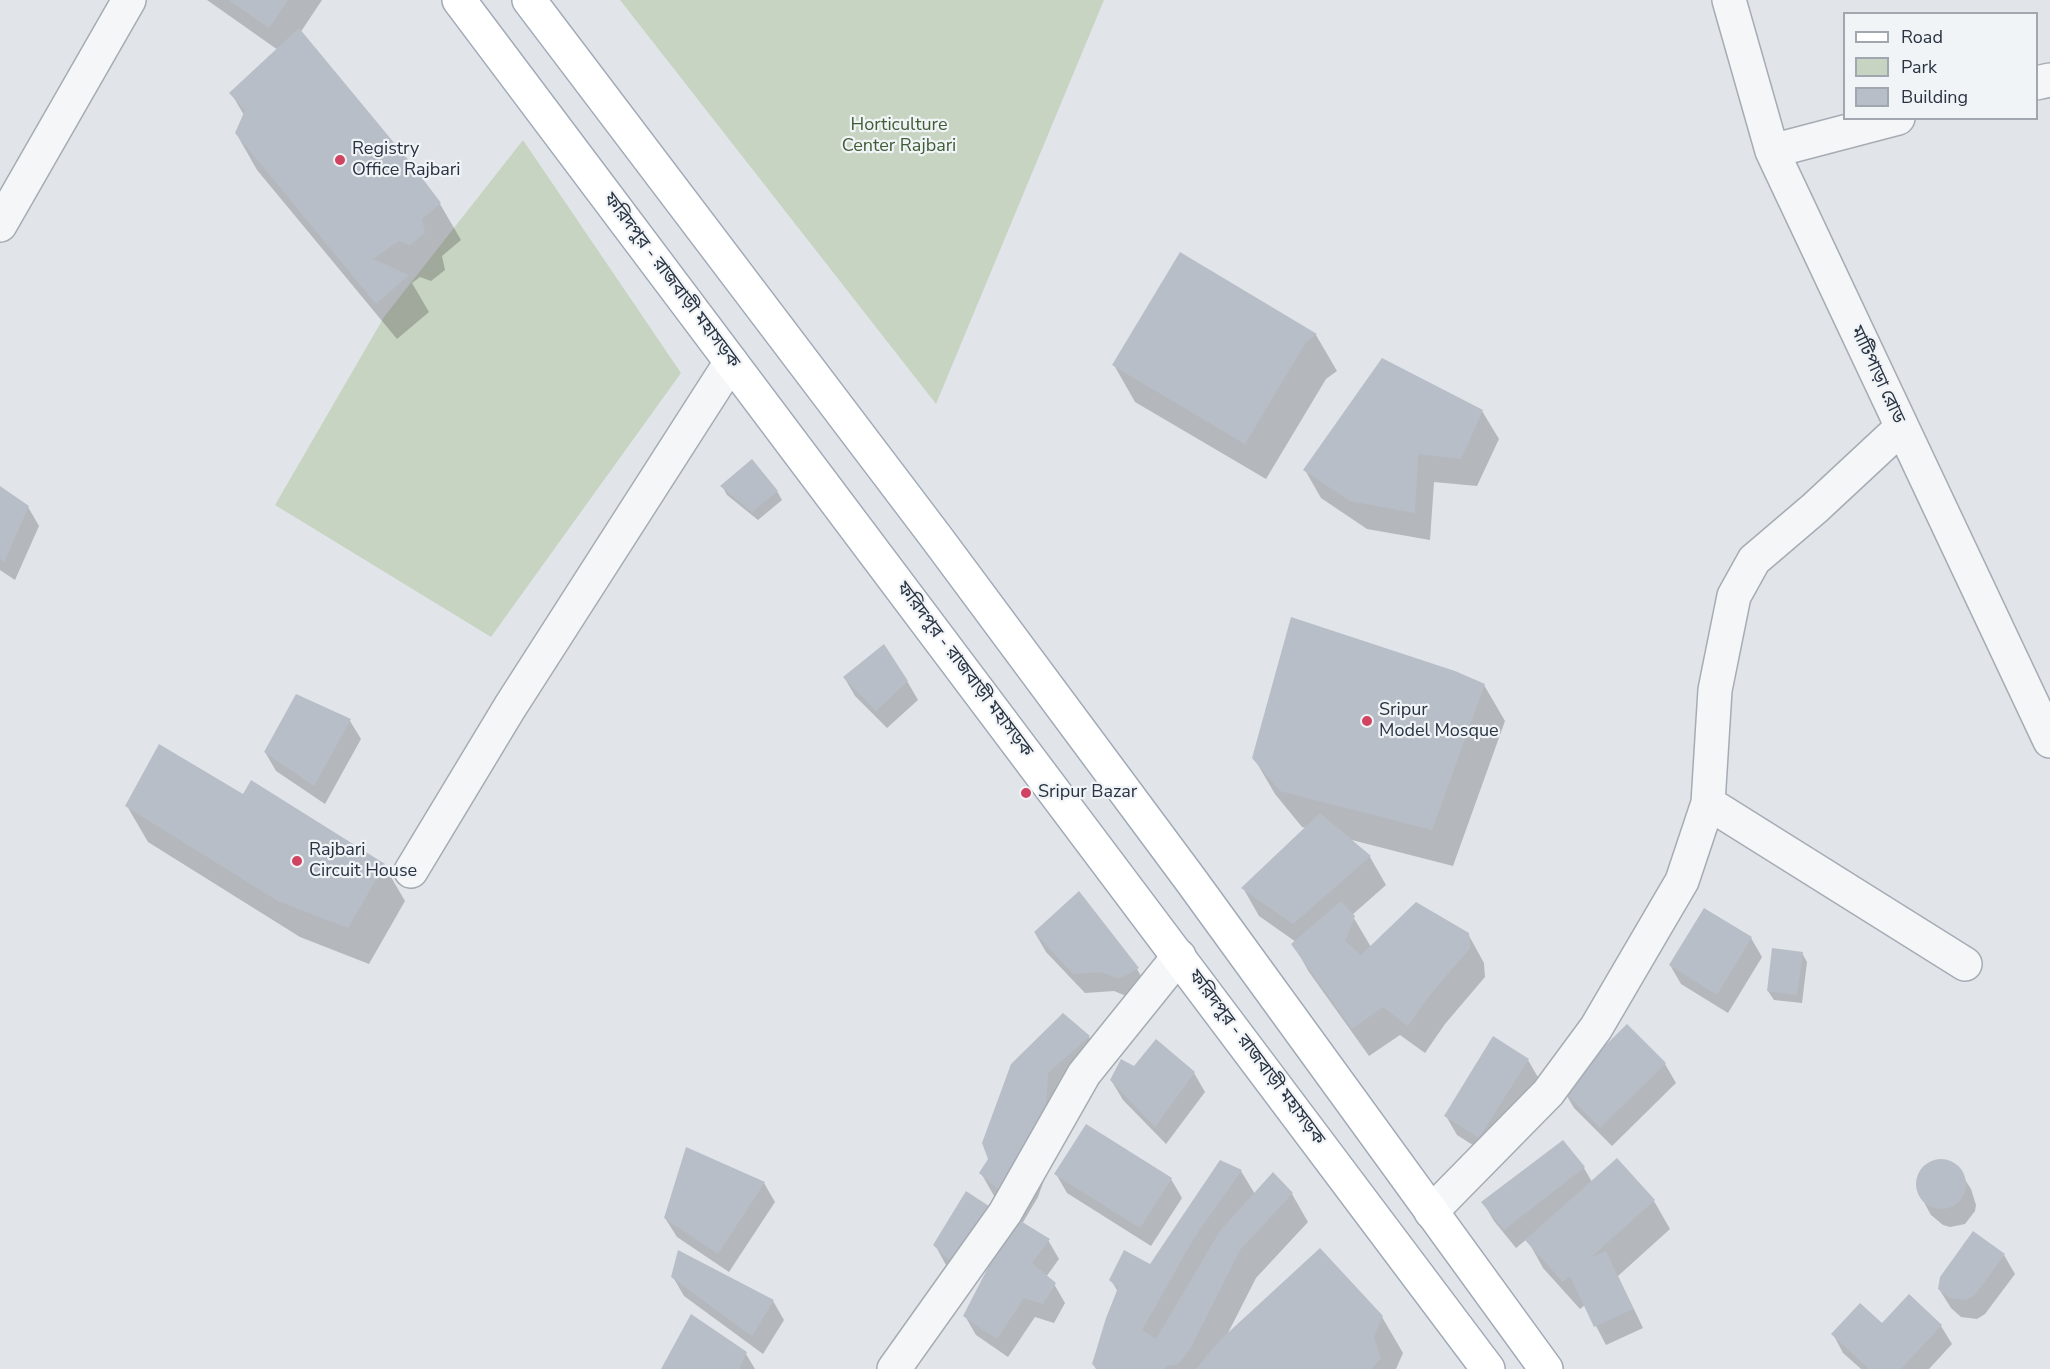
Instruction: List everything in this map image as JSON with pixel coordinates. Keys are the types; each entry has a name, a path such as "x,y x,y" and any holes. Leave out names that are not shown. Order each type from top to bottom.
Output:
{"main road":[{"name":"ফরিদপুর - রাজবাড়ী মহাসড়ক","path":"459,0 1488,1369"},
{"path":"529,0 936,537 1190,879 1545,1369"}],"street":[{"path":"0,225 129,0"},
{"name":"মাটিপাড়া রোড","path":"1729,0 1772,151 2050,741"},
{"path":"1772,151 1890,120"},
{"path":"411,872 510,707 732,362"},
{"path":"1431,1212 1548,1093 1596,1028 1682,881 1708,803 1715,690 1734,596 1754,560 1815,508 1902,427"},
{"path":"1708,803 1965,964"},
{"path":"894,1369 1005,1213 1084,1074 1179,956"}],"green space":[{"name":"Horticulture Center Rajbari","path":"620,0 1104,0 936,404"},
{"path":"523,140 681,373 491,637 275,505 384,317"}],"building":[{"path":"229,0 288,0 269,28"},
{"path":"299,28 441,203 422,219 425,233 410,245 399,241 373,259 409,275 376,304 235,133 245,110 229,93"},
{"path":"1180,252 1317,334 1306,342 1245,444 1112,365"},
{"path":"1382,358 1483,410 1461,459 1418,454 1415,513 1350,501 1303,470"},
{"path":"752,459 778,491 752,512 720,486"},
{"path":"0,486 29,506 4,562 0,559"},
{"name":"Sripur Model Mosque","path":"1291,617 1455,671 1485,684 1432,830 1280,791 1252,758"},
{"path":"884,644 908,681 876,711 843,677"},
{"path":"296,694 351,719 314,786 264,752"},
{"path":"159,744 243,794 251,780 385,864 348,928 278,901 125,806"},
{"path":"1320,813 1371,856 1293,924 1241,888"},
{"path":"1079,891 1139,968 1119,979 1102,972 1073,974 1034,932"},
{"path":"1341,901 1355,916 1345,941 1361,955 1416,902 1469,933 1470,948 1429,996 1408,1026 1383,1007 1352,1029 1291,944"},
{"path":"1704,908 1752,937 1717,995 1669,965"},
{"path":"1772,948 1803,952 1797,995 1767,991"},
{"path":"1063,1013 1090,1036 1048,1073 1046,1104 1022,1168 1006,1196 979,1173 988,1159 982,1143 1011,1064"},
{"path":"1627,1024 1666,1063 1600,1128 1561,1089"},
{"path":"1493,1036 1529,1059 1479,1138 1444,1116"},
{"path":"1156,1039 1195,1072 1155,1127 1110,1080 1121,1059 1134,1066"},
{"path":"1086,1124 1172,1178 1140,1228 1054,1174"},
{"path":"1563,1140 1585,1167 1504,1230 1481,1202"},
{"path":"686,1147 765,1182 718,1254 664,1218"},
{"path":"1617,1158 1655,1200 1590,1258 1606,1251 1633,1309 1594,1327 1570,1276 1563,1282 1525,1240"},
{"path":"1941,1159 1950,1161 1961,1170 1966,1184 1964,1193 1955,1204 1941,1209 1932,1207 1921,1198 1916,1184 1918,1175 1927,1164"},
{"path":"1220,1160 1242,1170 1194,1238 1142,1330 1156,1339 1220,1231 1273,1172 1293,1193 1240,1250 1190,1349 1178,1364 1167,1366 1164,1369 1098,1369 1092,1364 1118,1288 1109,1280 1124,1250 1150,1264"},
{"path":"966,1191 995,1210 958,1268 933,1245"},
{"path":"1014,1217 1050,1239 1032,1263 1056,1283 1043,1304 1024,1298 997,1339 963,1316"},
{"path":"1973,1231 2005,1254 1975,1295 1966,1300 1949,1298 1938,1289 1940,1277"},
{"path":"1320,1248 1383,1316 1374,1337 1381,1358 1371,1369 1196,1369 1219,1341"},
{"path":"678,1250 774,1300 752,1336 671,1277"},
{"path":"1909,1294 1942,1325 1901,1369 1869,1369 1831,1334 1860,1303 1882,1323"},
{"path":"691,1314 747,1352 739,1369 661,1369"}],"place":[{"name":"Registry Office Rajbari","path":"340,160"},
{"name":"Sripur Model Mosque","path":"1367,721"},
{"name":"Sripur Bazar","path":"1026,793"},
{"name":"Rajbari Circuit House","path":"297,861"}]}
